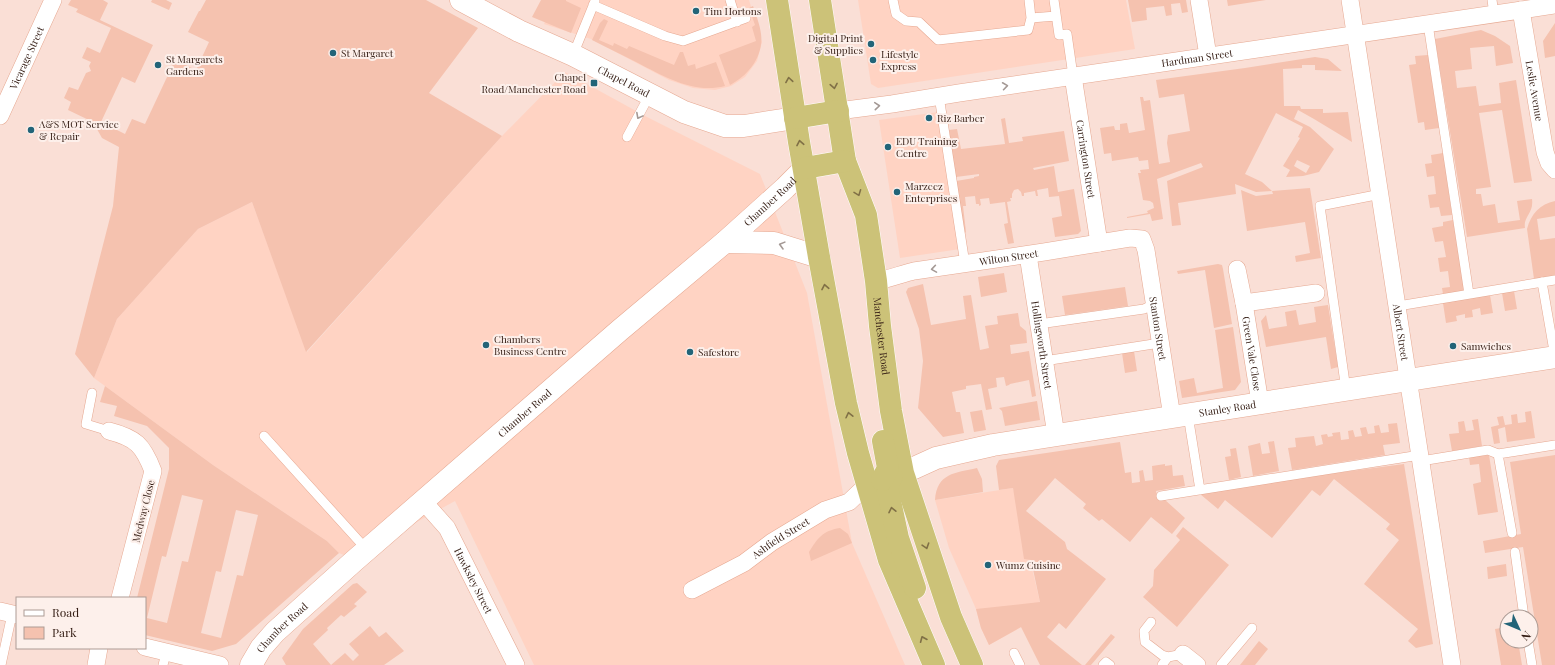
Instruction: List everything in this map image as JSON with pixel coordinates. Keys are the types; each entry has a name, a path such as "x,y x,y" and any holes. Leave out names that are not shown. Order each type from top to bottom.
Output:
{"highway":[{"path":"777,0 846,403 858,453 886,478 972,665"},
{"name":"Manchester Road","path":"820,0 845,161 866,215 876,281 880,326 869,358 888,468 886,478"},
{"path":"796,118 838,111"},
{"path":"805,168 845,161"},
{"path":"886,478 889,560 934,665"}],"street":[{"name":"Vicarage Street","path":"0,116 53,0"},
{"name":"Chapel Road","path":"461,0 519,31 572,55 684,112 725,126 744,126 796,118"},
{"path":"1199,0 1208,56"},
{"name":"Albert Street","path":"1350,0 1381,194 1452,665"},
{"name":"Hardman Street","path":"838,111 1428,24 1493,7 1521,10 1555,5"},
{"name":"Leslie Avenue","path":"1521,10 1545,152 1549,162 1555,170"},
{"name":"Carrington Street","path":"1073,76 1099,243"},
{"name":"Chamber Road","path":"251,665 261,648 275,632 620,330 725,242 781,192 805,168"},
{"name":"Wilton Street","path":"876,281 890,279 901,274 1130,238 1142,239"},
{"name":"Stanton Street","path":"1142,239 1146,250 1160,343 1180,416"},
{"path":"725,242 774,243 820,257"},
{"name":"Hollingworth Street","path":"1028,255 1056,435"},
{"name":"Green Vale Close","path":"1237,269 1260,403"},
{"name":"Green Vale Close","path":"1244,303 1316,293"},
{"name":"Stanley Road","path":"886,478 944,456 993,445 1555,358"},
{"name":"Medway Close","path":"109,431 126,435 138,444 147,455 153,470 120,597"},
{"name":"Ashfield Street","path":"692,590 744,563 772,542 825,510 849,502 886,478"},
{"name":"Hawksley Street","path":"423,501 447,528 516,665"},
{"path":"146,648 165,659 220,665"},
{"path":"96,665 99,649"},
{"path":"1176,656 1196,665"}],"lane":[{"path":"730,0 737,22"},
{"path":"893,0 896,14 906,21 919,22 938,40 1028,30 1032,18 1029,0"},
{"path":"1054,0 1059,35 1067,34 1073,76"},
{"path":"572,55 594,3 664,36 683,41 746,18"},
{"path":"1032,18 1056,16"},
{"path":"1428,24 1469,294"},
{"path":"628,137 650,96"},
{"path":"939,96 965,264"},
{"path":"1346,390 1320,206 1381,194"},
{"path":"1398,306 1555,280"},
{"path":"1542,282 1555,358"},
{"path":"1039,324 1144,309 1154,304"},
{"path":"1044,361 1160,343"},
{"name":"Medway Close","path":"92,393 86,424 109,431"},
{"path":"1180,416 1200,490"},
{"path":"264,436 367,550"},
{"path":"1161,496 1420,458 1488,450 1498,454 1555,445"},
{"path":"1498,454 1512,533"},
{"path":"1515,552 1523,609"},
{"path":"1,665 10,613"},
{"path":"1151,622 1144,631 1145,642 1162,655 1176,656"},
{"path":"1221,665 1252,628"},
{"path":"1529,649 1532,665"},
{"path":"1014,653 1020,665"},
{"path":"1162,665 1176,656"},
{"path":"1103,665 1106,662 1110,665"}],"shaded area":[{"path":"556,0 749,0 762,42 757,61 745,77 731,86 715,90 693,88 669,80 591,39 544,24"},
{"path":"858,0 1126,0 1135,49 878,88 871,84"},
{"path":"565,72 647,117 760,174 807,293 852,543 905,665 534,665 455,501 404,529 363,563 339,553 327,541 213,465 94,378 117,319 198,229 252,202 307,352 502,136"},
{"path":"939,112 960,249 900,258 879,120"},
{"path":"1013,488 1043,615 989,645 981,628 976,609 949,548 935,500"}],"green space":[{"path":"71,0 103,0 108,3 100,20 153,45 135,83 122,77 101,122 125,134 132,119 145,124 175,60 196,70 209,42 188,32 206,0 426,0 478,28 429,93 502,136 306,352 252,202 198,229 117,319 94,378 75,354 113,206 119,147 102,138 93,122 68,110 71,102 64,98 69,87 78,90 86,73 91,71 89,66 91,62 82,58 87,47 100,53 111,28 76,12 78,9 68,5"},
{"path":"152,0 166,0 172,3 169,10 151,2"},
{"path":"541,0 566,0 581,8 571,33 532,17"},
{"path":"1128,0 1186,0 1188,12 1182,13 1180,3 1171,4 1172,15 1166,16 1164,6 1146,8 1147,20 1132,22"},
{"path":"1227,0 1266,0 1228,6"},
{"path":"753,6 760,31 760,50 749,71 730,85 719,55 756,41 752,27 755,25 749,8"},
{"path":"604,19 608,21 599,40 613,46 614,43 627,49 629,46 674,65 680,52 683,52 688,66 695,64 696,69 716,62 725,86 702,88 680,83 669,79 592,40 600,23"},
{"path":"1555,23 1555,56 1545,58 1543,41"},
{"path":"1481,30 1495,36 1510,46 1513,63 1496,66 1494,46 1470,48 1472,69 1455,71 1457,88 1476,86 1479,106 1501,103 1499,83 1516,80 1532,181 1514,183 1502,110 1479,113 1491,187 1476,189 1476,194 1481,194 1483,206 1495,204 1498,223 1520,220 1517,201 1532,199 1532,204 1525,228 1467,237 1435,39"},
{"path":"1428,55 1439,128 1425,130 1424,122 1418,123 1409,65 1416,64 1415,56"},
{"path":"1315,57 1328,59 1342,71 1315,70 1315,65 1302,65 1302,68 1283,69 1284,106 1300,106 1301,109 1323,109 1323,113 1348,112 1352,142 1298,110 1294,119 1310,127 1334,149 1319,172 1303,176 1286,177 1290,170 1283,166 1300,138 1298,137 1303,127 1276,113 1245,174 1262,182 1272,191 1256,192 1235,184 1236,194 1178,203 1181,225 1172,226 1167,181 1203,167 1201,163 1157,179 1163,219 1152,221 1150,214 1127,218 1148,213 1147,211 1154,208 1153,203 1143,200 1138,173 1141,173 1140,170 1149,169 1148,160 1139,161 1138,157 1112,161 1111,153 1104,154 1100,128 1114,126 1115,130 1120,130 1120,124 1127,123 1129,133 1145,130 1140,97 1143,97 1144,101 1150,100 1159,164 1170,162 1167,143 1168,135 1190,131 1184,94 1159,98 1156,80","holes":["1297,160 1310,166 1306,173 1294,166"]},
{"path":"1005,118 1009,143 1023,141 1022,137 1064,131 1069,161 1033,168 1034,170 1054,166 1058,192 1074,189 1081,231 1078,234 1055,237 1052,218 1062,216 1059,196 1049,197 1048,188 1037,190 1038,196 1036,196 1035,191 1024,193 1024,196 1022,196 1018,189 1014,190 1012,198 1010,198 1011,201 1007,202 1014,243 1008,244 1004,224 1008,223 1005,202 990,204 989,198 980,199 981,205 979,206 979,204 976,204 975,196 965,197 966,206 963,206 965,233 956,181 974,178 979,176 979,174 956,177 949,130 957,129 961,149 1005,144 1001,119"},
{"path":"1443,153 1452,215 1441,216 1439,207 1430,208 1428,195 1436,194 1434,176 1427,177 1425,164 1432,163 1431,155"},
{"path":"1310,188 1321,258 1296,262 1295,256 1310,253 1305,222 1247,231 1241,190 1256,196 1273,194 1272,191"},
{"path":"1555,201 1555,216 1537,219 1540,240 1555,238 1555,275 1534,279 1527,229 1537,210 1550,202"},
{"path":"1453,220 1464,291 1443,294 1442,288 1450,287 1448,271 1440,272 1438,258 1446,257 1443,241 1435,242 1432,228 1443,226 1443,222"},
{"path":"1218,264 1222,265 1223,269 1232,324 1214,328 1205,270 1178,274 1177,271"},
{"path":"1004,273 1007,292 981,297 978,277"},
{"path":"923,284 931,325 966,319 963,296 971,295 980,350 989,348 985,326 998,324 997,316 1018,313 1020,326 1026,331 1027,343 1010,345 1011,354 1029,351 1036,396 1032,397 1029,380 1006,386 1004,377 996,378 997,387 988,389 992,409 986,410 981,384 966,386 966,389 952,392 956,412 960,412 964,433 943,437 918,408 923,361 919,329 906,292 908,288"},
{"path":"1125,287 1128,306 1065,315 1062,296"},
{"path":"1514,291 1517,309 1505,311 1502,293"},
{"path":"1490,295 1493,313 1481,315 1480,308 1472,310 1473,317 1465,318 1465,314 1456,316 1457,321 1446,323 1443,303"},
{"path":"1328,305 1338,367 1331,369 1326,337 1266,347 1261,321 1266,315 1269,329 1287,326 1285,312 1296,310 1299,325 1316,322 1314,307"},
{"path":"1233,327 1241,382 1235,390 1182,398 1179,381 1194,378 1197,393 1223,388 1215,330"},
{"path":"1134,351 1137,371 1125,373 1122,353"},
{"path":"105,386 213,465 327,541 339,553 236,644 212,651 146,635 146,597 137,597 169,469 169,448 147,426 114,416 117,406 100,402","holes":["182,495 203,500 188,562 182,561 167,623 147,618 162,556 166,557","236,510 258,515 243,576 237,575 221,638 201,633 216,571 221,572"]},
{"path":"1037,401 1040,420 1005,426 1002,411 999,408"},
{"path":"982,410 986,430 974,432 970,412"},
{"path":"1531,411 1535,438 1507,442 1505,427 1498,429 1500,443 1494,444 1491,427 1499,425 1497,417 1503,416 1505,425 1512,424 1511,415 1517,414 1518,423 1526,422 1525,412"},
{"path":"1478,419 1482,446 1452,451 1449,434 1459,433 1458,422 1464,421 1466,431 1474,430 1472,420"},
{"path":"1397,423 1400,443 1383,445 1385,455 1292,470 1288,448 1296,447 1295,438 1314,436 1316,446 1323,444 1321,435 1327,434 1328,437 1333,436 1332,433 1340,432 1341,440 1349,439 1348,431 1353,430 1355,437 1362,436 1360,428 1366,427 1368,434 1375,433 1374,426 1379,425 1381,433 1389,432 1388,424"},
{"path":"1274,441 1279,471 1253,476 1248,446 1260,443 1262,454 1270,453 1268,442"},
{"path":"1120,442 1125,473 1131,472 1132,483 1140,482 1139,471 1143,470 1145,481 1153,480 1152,466 1165,464 1165,466 1172,465 1173,476 1183,475 1185,486 1156,491 1158,500 1164,499 1185,518 1172,534 1151,517 1130,542 1102,519 1099,521 1083,508 1086,504 1055,478 1026,511 1065,542 1067,549 1106,579 1066,629 1059,623 1047,637 1082,665 1040,665 1021,627 989,645 981,628 976,609 1040,602 1031,560 1024,559 1013,488 999,490 996,466 999,460"},
{"path":"1236,448 1241,477 1229,480 1225,457 1231,456 1230,449"},
{"path":"1489,455 1498,512 1478,515 1473,484 1481,482 1479,464 1470,465 1469,457"},
{"path":"1555,455 1555,665 1542,665 1539,646 1539,609 1533,609 1523,547 1485,553 1483,541 1521,534 1510,462"},
{"path":"1404,464 1433,644 1416,648 1408,641 1418,629 1364,584 1399,540 1386,529 1390,524 1334,479 1320,496 1312,490 1272,538 1225,500 1218,509 1200,494 1313,476"},
{"path":"977,468 982,479 983,492 935,500 936,491 943,479 955,473"},
{"path":"1183,527 1229,565 1177,627 1143,597 1153,586 1154,570 1180,540 1176,536"},
{"path":"840,528 848,534 852,543 811,561 809,552 818,539 829,531"},
{"path":"1506,564 1507,576 1488,579 1487,567"},
{"path":"357,583 367,592 354,604 357,606 344,617 341,615 313,644 331,665 286,665 282,658 303,629 353,584"},
{"path":"370,626 379,637 386,632 404,651 384,665 331,665 345,653 353,661 359,655 349,644"},
{"path":"1499,628 1499,649 1519,649 1522,665 1501,665 1495,629"},
{"path":"1111,634 1115,637 1091,665 1085,665"},
{"path":"1259,641 1268,649 1255,665 1240,665"}],"place":[{"name":"Tim Hortons","path":"696,11"},
{"name":"Digital Print & Supplies","path":"871,44"},
{"name":"St Margaret","path":"333,53"},
{"name":"Lifestyle Express","path":"873,60"},
{"name":"St Margarets Gardens","path":"158,65"},
{"name":"Chapel Road/Manchester Road","path":"594,83"},
{"name":"Riz Barber","path":"929,118"},
{"name":"A&S MOT Service & Repair","path":"31,130"},
{"name":"EDU Training Centre","path":"888,147"},
{"name":"Marzeez Enterprises","path":"897,192"},
{"name":"Chambers Business Centre","path":"486,345"},
{"name":"Samwiches","path":"1453,346"},
{"name":"Safestore","path":"690,352"},
{"name":"Wumz Cuisine","path":"988,565"}]}
